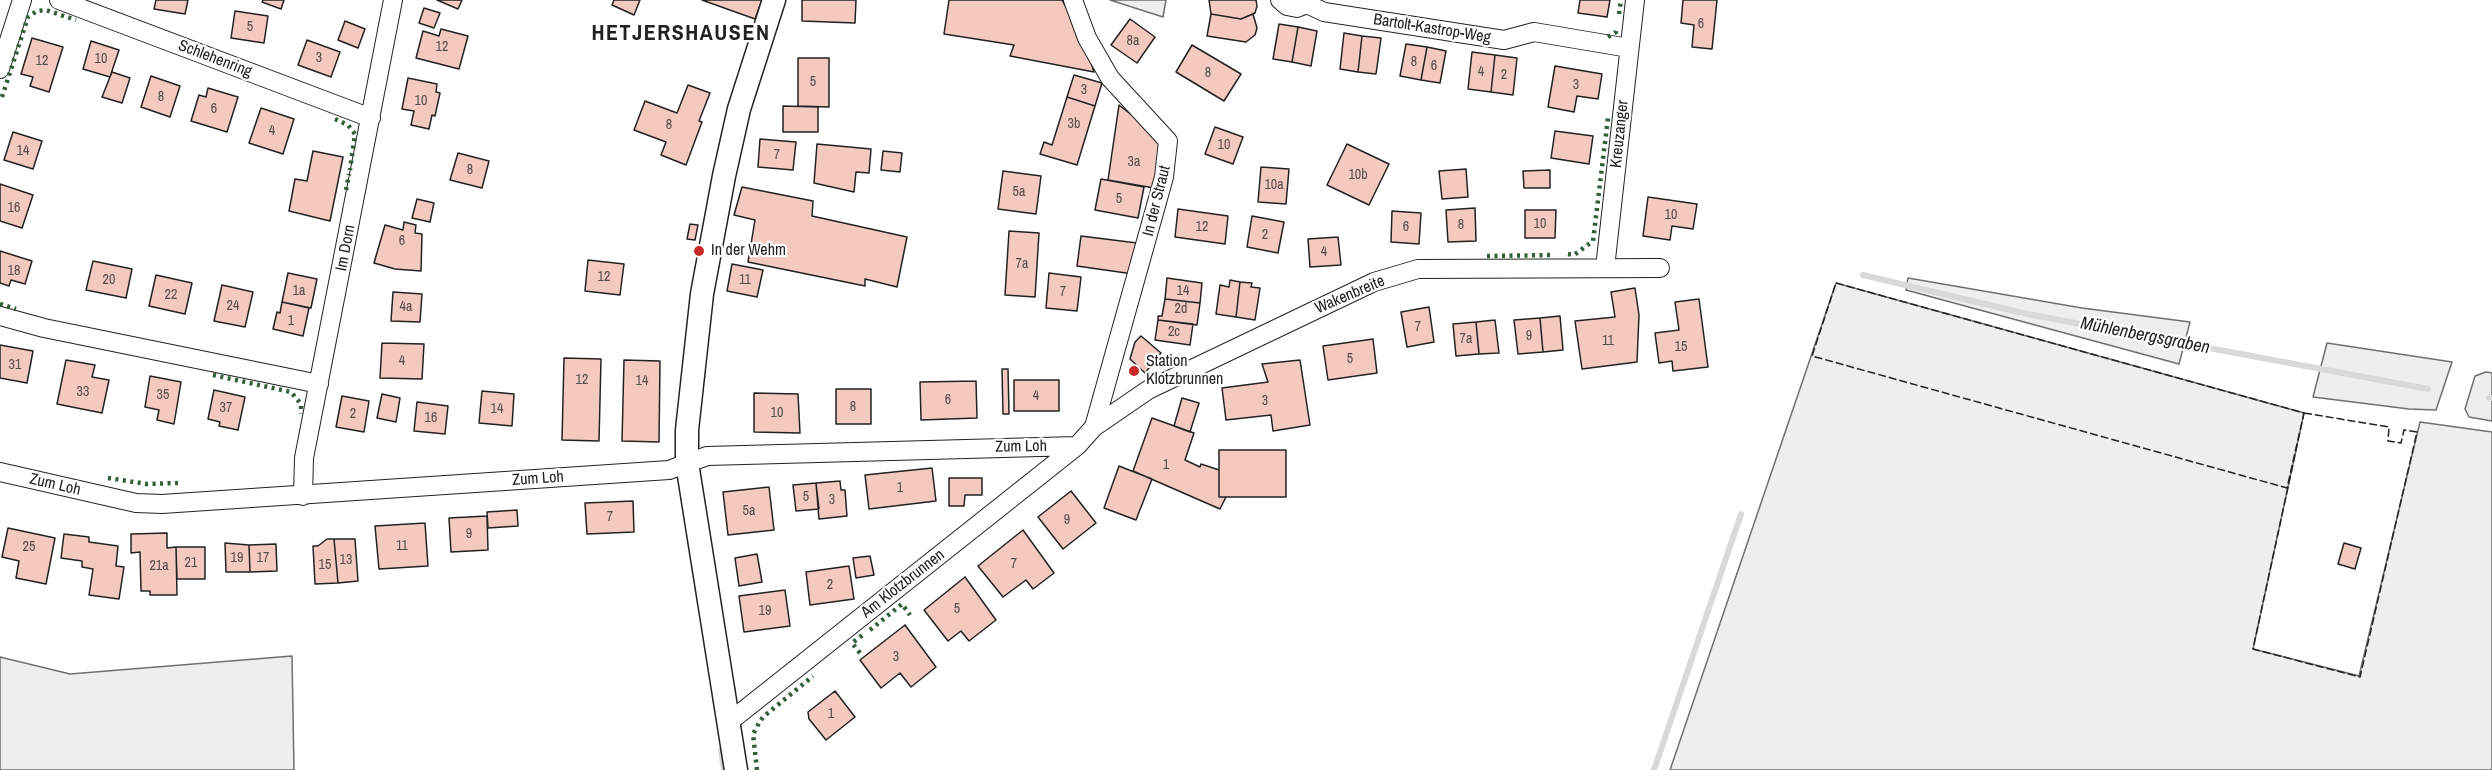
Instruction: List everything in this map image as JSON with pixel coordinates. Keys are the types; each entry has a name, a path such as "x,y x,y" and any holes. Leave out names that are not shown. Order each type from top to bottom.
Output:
{"street":[{"path":"0,69 22,0"},
{"name":"Schlehenring","path":"59,0 371,118"},
{"name":"Im Dorn","path":"303,496 304,458 393,0"},
{"path":"736,770 687,463 687,430 697,332 724,176 745,90 774,0"},
{"name":"In der Straut","path":"1073,0 1087,38 1110,78 1168,141 1161,187 1094,428"},
{"name":"Bartolt-Kastrop-Weg","path":"1280,0 1287,6 1297,8 1309,2 1324,12 1504,40 1534,32 1629,48"},
{"name":"Kreuzanger","path":"1605,268 1635,0"},
{"name":"Wakenbreite","path":"1077,446 1094,428 1148,390 1374,282 1418,269 1660,268"},
{"path":"0,316 44,328 319,384"},
{"name":"Zum Loh","path":"0,472 136,503 162,504 669,470 707,456 1077,446"},
{"name":"Am Klotzbrunnen","path":"729,722 1077,446"}],"shaded area":[{"path":"1110,0 1166,0 1163,17"},
{"path":"1908,278 2082,308 2190,322 2179,364 1906,290"},
{"path":"1836,283 2304,413 2253,649 2359,676 2420,422 2492,432 2492,770 1670,770"},
{"path":"2327,343 2452,362 2436,410 2409,409 2313,397"},
{"path":"2486,372 2492,373 2492,421 2469,417 2465,409 2475,376"},
{"path":"292,656 294,770 0,770 0,657 70,674"}],"building":[{"path":"156,0 188,0 185,14 154,9"},
{"path":"263,0 284,0 281,9 262,2"},
{"path":"437,0 462,0 458,9"},
{"path":"614,0 640,0 634,15 612,5"},
{"path":"702,0 762,0 755,19"},
{"path":"802,0 856,0 855,23 802,21"},
{"path":"949,0 1062,0 1084,40 1094,72 1010,56 1014,45 944,34"},
{"path":"1209,0 1256,0 1257,6 1255,13 1241,19 1211,14"},
{"path":"1580,0 1610,0 1607,17 1578,13"},
{"path":"1683,0 1717,0 1712,49 1692,47 1694,25 1681,23"},
{"path":"424,8 440,13 434,28 419,23"},
{"path":"235,11 268,16 264,43 231,38"},
{"path":"1211,14 1241,19 1253,14 1257,28 1255,35 1246,42 1207,36"},
{"path":"1130,19 1155,37 1137,63 1111,45"},
{"path":"345,21 365,29 358,48 338,40"},
{"path":"1279,24 1298,27 1292,62 1273,59"},
{"path":"1298,27 1317,31 1311,66 1292,62"},
{"path":"441,29 468,36 459,69 416,58 423,31 439,36"},
{"path":"1344,33 1362,36 1358,72 1340,69"},
{"path":"1362,36 1381,38 1376,74 1358,72"},
{"path":"32,38 63,47 49,92 30,86 33,77 21,74"},
{"path":"307,40 340,52 331,77 298,65"},
{"path":"91,41 119,50 110,77 83,69"},
{"path":"1406,44 1427,47 1421,80 1400,76"},
{"path":"1192,45 1241,74 1224,101 1176,72"},
{"path":"1427,47 1446,51 1440,83 1421,80"},
{"path":"1472,52 1495,55 1491,92 1468,89"},
{"path":"1495,55 1517,58 1513,95 1491,92"},
{"path":"798,58 829,58 829,107 798,106"},
{"path":"1555,66 1602,74 1598,99 1577,96 1574,112 1548,107"},
{"path":"112,72 130,78 122,103 102,97"},
{"path":"1074,75 1102,83 1095,106 1067,97"},
{"path":"151,76 180,86 170,117 141,107"},
{"path":"408,78 437,84 436,92 440,93 435,116 432,115 429,129 411,125 414,111 402,109"},
{"path":"688,85 710,93 686,165 661,155 666,142 634,130 645,101 677,113"},
{"path":"208,88 238,97 227,132 191,121 199,95 206,97"},
{"path":"1067,97 1095,106 1077,165 1040,154 1044,142 1052,145"},
{"path":"1119,105 1147,127 1161,144 1154,188 1108,180"},
{"path":"783,106 818,107 818,132 783,132"},
{"path":"261,108 294,119 283,154 249,143"},
{"path":"1215,127 1243,137 1233,164 1205,154"},
{"path":"1555,131 1593,136 1589,164 1551,158"},
{"path":"13,132 42,141 33,169 4,160"},
{"path":"760,139 796,142 793,170 758,167"},
{"path":"817,144 871,149 869,173 856,172 854,192 814,183"},
{"path":"1347,144 1389,164 1369,205 1327,185"},
{"path":"313,151 343,157 330,221 289,211 295,179 307,181"},
{"path":"883,151 902,153 900,172 881,170"},
{"path":"458,153 489,161 482,188 450,180"},
{"path":"1261,167 1289,169 1286,204 1258,202"},
{"path":"1466,169 1468,197 1442,199 1439,171"},
{"path":"1550,170 1550,188 1524,188 1523,171"},
{"path":"1003,171 1041,176 1036,214 998,209"},
{"path":"1101,179 1144,187 1138,218 1095,210"},
{"path":"0,184 33,195 22,228 0,221"},
{"path":"742,187 813,201 812,216 907,237 897,287 865,279 865,286 748,262 755,220 734,215"},
{"path":"1648,197 1697,204 1693,229 1672,226 1670,240 1643,236"},
{"path":"417,199 434,203 430,222 412,218"},
{"path":"1475,208 1476,241 1448,242 1446,210"},
{"path":"1178,209 1228,216 1225,244 1175,237"},
{"path":"1525,210 1556,210 1555,238 1525,238"},
{"path":"1392,211 1421,213 1419,244 1391,242"},
{"path":"1252,216 1284,222 1278,253 1247,247"},
{"path":"404,222 416,225 415,233 422,234 421,271 395,269 374,263 385,225 403,230"},
{"path":"690,224 698,225 695,240 687,239"},
{"path":"1009,231 1039,233 1035,297 1005,295"},
{"path":"1081,236 1137,243 1133,274 1077,266"},
{"path":"1338,237 1341,265 1310,267 1308,239"},
{"path":"0,251 32,261 25,284 11,280 9,286 0,283"},
{"path":"588,260 624,264 620,295 585,291"},
{"path":"93,261 132,269 126,298 86,290"},
{"path":"732,264 763,270 757,297 727,291"},
{"path":"288,273 317,279 311,308 282,302"},
{"path":"1049,273 1081,277 1077,311 1046,308"},
{"path":"156,275 192,283 185,314 149,306"},
{"path":"1167,278 1202,283 1200,303 1165,299"},
{"path":"1230,280 1240,282 1236,317 1216,314 1220,285 1229,287"},
{"path":"1240,282 1252,283 1251,287 1260,288 1255,320 1236,317"},
{"path":"222,285 253,292 245,327 214,321"},
{"path":"1635,288 1639,315 1637,362 1582,369 1575,321 1615,317 1611,292"},
{"path":"393,292 422,294 420,322 391,321"},
{"path":"1165,299 1200,303 1197,325 1158,320 1158,316 1162,316"},
{"path":"1699,299 1708,367 1673,371 1672,361 1659,363 1655,333 1679,330 1675,302"},
{"path":"282,302 309,308 303,336 273,329"},
{"path":"1429,307 1434,342 1407,347 1401,312"},
{"path":"1560,316 1563,350 1543,352 1540,318"},
{"path":"1540,318 1543,352 1518,354 1514,320"},
{"path":"1158,320 1193,324 1190,345 1155,340"},
{"path":"1495,320 1499,353 1479,354 1476,322"},
{"path":"1476,322 1479,354 1456,356 1453,324"},
{"path":"1141,336 1161,353 1145,373 1130,359 1135,342"},
{"path":"1373,339 1377,373 1328,380 1323,346"},
{"path":"382,343 424,344 422,379 380,378"},
{"path":"0,345 33,351 27,383 0,378"},
{"path":"564,358 601,359 599,441 562,440"},
{"path":"66,360 95,365 92,377 109,380 102,413 57,404"},
{"path":"624,360 660,361 659,442 622,441"},
{"path":"1300,360 1310,425 1273,431 1271,415 1226,420 1222,388 1268,382 1262,364"},
{"path":"1002,369 1008,369 1009,414 1003,414"},
{"path":"150,376 181,382 174,424 157,420 159,410 145,407"},
{"path":"1014,380 1059,380 1059,411 1014,411"},
{"path":"976,381 977,418 921,420 920,382"},
{"path":"836,389 871,389 871,424 836,424"},
{"path":"214,390 245,397 238,430 219,426 220,422 208,419"},
{"path":"482,391 514,394 512,426 479,423"},
{"path":"754,393 798,394 800,433 754,432"},
{"path":"382,394 400,398 396,422 377,418"},
{"path":"342,396 369,401 364,432 336,427"},
{"path":"1182,398 1199,403 1190,432 1174,426"},
{"path":"417,402 448,406 445,434 414,431"},
{"path":"1152,418 1194,433 1185,460 1200,467 1201,464 1219,470 1219,497 1226,497 1220,509 1133,471"},
{"path":"1219,450 1286,450 1286,497 1219,497"},
{"path":"1119,466 1152,479 1136,520 1104,508"},
{"path":"932,468 936,501 869,509 865,475"},
{"path":"949,478 982,478 982,495 965,495 964,506 949,506"},
{"path":"840,481 841,490 845,490 847,516 819,519 816,483"},
{"path":"816,483 819,509 796,511 793,485"},
{"path":"769,487 774,530 728,535 723,492"},
{"path":"1071,491 1096,523 1063,549 1038,517"},
{"path":"633,501 634,532 587,534 585,503"},
{"path":"517,510 518,526 488,528 487,512"},
{"path":"487,516 488,550 451,552 449,518"},
{"path":"425,523 428,566 379,569 375,526"},
{"path":"8,528 55,538 46,584 16,578 19,561 2,557"},
{"path":"1023,530 1054,573 1033,589 1026,580 1003,597 978,566"},
{"path":"167,533 167,548 176,547 177,595 150,595 150,591 141,591 140,552 131,553 131,534"},
{"path":"64,534 89,537 89,542 118,546 116,566 124,567 119,599 89,595 93,569 82,567 82,561 61,558"},
{"path":"327,539 334,539 338,583 315,584 313,546 318,546"},
{"path":"334,539 355,539 358,581 338,583"},
{"path":"225,543 249,545 250,572 226,572"},
{"path":"2344,543 2361,548 2355,569 2338,564"},
{"path":"276,544 277,571 250,572 249,545"},
{"path":"176,547 205,547 205,579 177,579"},
{"path":"757,554 762,582 739,586 735,558"},
{"path":"870,556 874,575 856,578 853,558"},
{"path":"849,566 854,599 810,605 806,572"},
{"path":"965,577 996,620 969,641 961,631 948,641 924,610"},
{"path":"785,590 790,626 744,632 739,596"},
{"path":"905,625 936,667 911,687 900,673 881,688 860,660"},
{"path":"835,691 855,717 826,740 809,719 808,712"}],"waterway":[{"name":"Mühlenbergsgraben","path":"1863,275 2027,314 2428,389"},
{"path":"1654,770 1741,514"},
{"path":"721,750 724,770"}],"hedge":[{"path":"1619,14 1621,0"},
{"path":"2,97 28,17 37,11 46,10 76,20"},
{"path":"1608,37 1616,32 1617,28"},
{"path":"1568,254 1574,255 1593,241 1608,118"},
{"path":"335,119 348,125 355,134 350,170"},
{"path":"346,190 349,174"},
{"path":"1487,256 1552,255"},
{"path":"0,304 16,309"},
{"path":"213,375 291,392 301,404 301,414"},
{"path":"108,478 147,484 179,483"},
{"path":"870,630 902,604 910,615"},
{"path":"860,653 852,643 864,634"},
{"path":"757,770 753,734 759,723 763,717 813,676"}],"fence":[{"path":"1836,283 2304,413 2287,488 1812,356 1836,283"},
{"path":"2304,413 2389,427 2388,441 2401,443 2404,430 2417,432 2360,677 2253,649 2304,413"}],"place":[{"name":"In der Wehm","path":"699,251"},
{"name":"Station Klotzbrunnen","path":"1134,371"}],"district":[{"name":"HETJERSHAUSEN","path":"681,34"}]}
